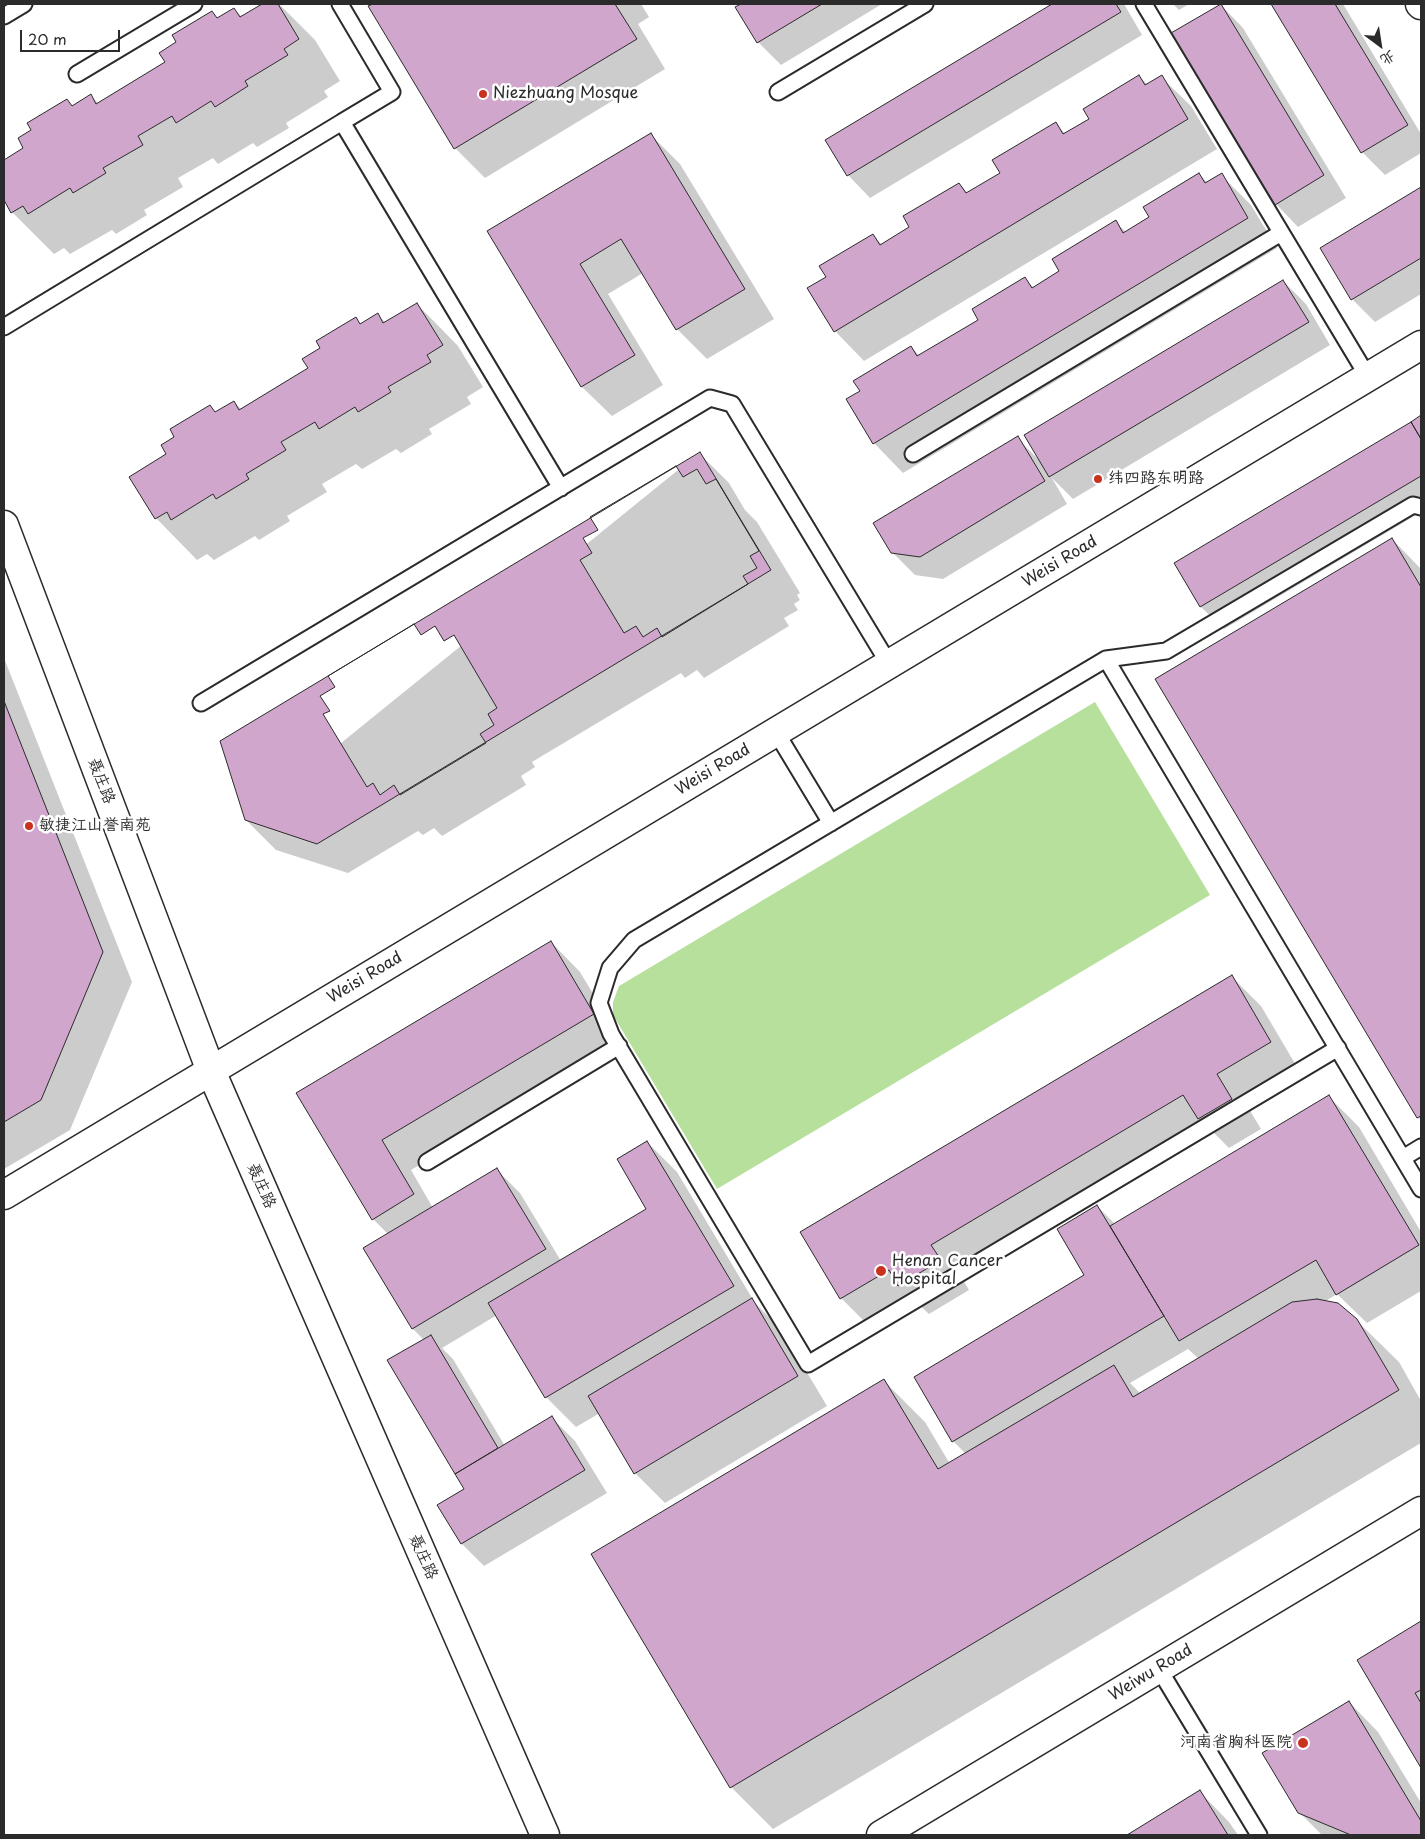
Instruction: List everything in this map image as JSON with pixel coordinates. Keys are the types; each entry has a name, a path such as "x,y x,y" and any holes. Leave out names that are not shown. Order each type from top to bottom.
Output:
{"street":[{"name":"Weisi Road","path":"4,1195 1421,345"},
{"name":"聂庄路","path":"5,535 211,1071 545,1835"},
{"name":"Weiwu Road","path":"882,1835 1421,1511"}],"lane":[{"path":"4,16 24,4"},
{"path":"77,74 194,4"},
{"path":"4,327 392,92 340,4"},
{"path":"778,92 925,4"},
{"path":"1144,4 1368,377"},
{"path":"342,122 561,488"},
{"path":"913,454 1281,233"},
{"path":"201,703 710,398 732,404 889,664"},
{"path":"1338,1048 808,1364 611,1034 599,1003 610,968 634,940 1106,659 1166,651 1413,504 1421,507"},
{"path":"1106,659 1421,1189"},
{"path":"776,732 831,823"},
{"path":"427,1162 619,1046"},
{"path":"1403,1158 1421,1147"},
{"path":"1159,1668 1259,1835"}],"green space":[{"path":"1095,702 1210,895 717,1189 613,1015 613,1002 619,986"}],"building":[{"path":"262,4 278,4 299,39 284,49 288,55 245,81 248,86 215,107 211,101 176,123 172,116 138,136 143,145 103,168 106,173 73,193 70,188 28,214 23,206 11,213 4,200 4,160 23,148 18,138 31,130 27,123 67,99 72,106 91,94 96,104 165,62 159,53 176,42 172,35 212,11 217,18 234,8 240,17"},
{"name":"Niezhuang Mosque","path":"373,4 615,4 637,39 454,149 368,6"},
{"path":"741,4 822,4 757,43 735,7"},
{"path":"1052,4 1116,4 1121,12 847,176 825,140"},
{"path":"1221,4 1324,175 1275,205 1171,33"},
{"path":"1271,4 1335,4 1408,125 1361,153"},
{"path":"1139,75 1145,85 1162,75 1188,119 834,332 807,288 826,277 819,266 873,234 880,245 909,227 903,216 959,183 966,193 1000,173 992,160 1056,122 1063,134 1089,119 1083,109"},
{"path":"651,133 745,289 676,330 621,239 580,264 635,355 581,387 487,231"},
{"path":"1199,173 1205,183 1222,173 1248,218 873,444 846,399 860,391 853,381 911,346 917,356 978,320 972,309 1025,277 1032,288 1059,271 1052,259 1116,220 1123,233 1149,217 1143,207"},
{"path":"1421,187 1421,258 1351,300 1320,248"},
{"path":"1283,280 1309,322 1049,477 1024,435"},
{"path":"417,303 443,345 427,355 431,362 388,387 391,392 358,412 355,407 319,429 315,422 281,442 286,450 246,474 249,479 216,499 213,494 171,520 167,512 155,519 129,477 166,454 161,445 174,437 170,429 210,405 215,412 234,401 239,410 308,368 302,359 320,348 316,341 356,317 360,324 378,313 383,323"},
{"path":"1421,415 1421,439 1411,422"},
{"path":"1411,422 1421,439 1421,476 1200,607 1174,563"},
{"path":"1018,436 1045,481 920,557 891,553 873,523"},
{"path":"700,452 771,570 317,844 245,820 220,741"},
{"path":"676,466 683,477 697,469 706,484 716,479 759,551 750,556 757,568 743,576 748,584 662,637 657,628 643,637 636,626 624,633 580,560 592,553 583,538 598,530 590,517"},
{"path":"1392,538 1421,587 1421,1116 1417,1118 1155,679"},
{"path":"414,624 421,635 435,626 444,641 454,635 497,708 488,714 494,725 480,734 486,743 400,795 394,785 380,795 373,783 367,787 323,714 330,711 320,696 335,687 328,676"},
{"name":"敏捷江山誉南苑","path":"4,701 103,952 41,1100 4,1122"},
{"path":"551,941 594,1014 382,1140 414,1194 372,1220 296,1093"},
{"path":"1232,975 1271,1042 1217,1074 1232,1099 1198,1119 1183,1095 931,1245 941,1260 898,1286 889,1270 840,1299 800,1232"},
{"path":"1329,1095 1419,1245 1336,1295 1316,1260 1179,1341 1110,1226"},
{"path":"647,1141 734,1286 545,1398 488,1303 646,1209 617,1159"},
{"path":"497,1168 546,1249 412,1329 363,1248"},
{"path":"1097,1205 1164,1316 952,1442 914,1377 1084,1275 1057,1229"},
{"path":"752,1298 798,1376 634,1474 588,1396"},
{"path":"1317,1299 1338,1303 1357,1319 1399,1390 730,1788 591,1554 884,1379 938,1469 1114,1365 1133,1397 1292,1302"},
{"path":"431,1335 498,1448 455,1474 387,1360"},
{"path":"552,1416 585,1470 461,1544 437,1505 464,1489 455,1474"},
{"path":"1421,1621 1421,1690 1415,1693 1421,1703 1421,1768 1357,1660"},
{"path":"1349,1701 1421,1821 1421,1835 1351,1835 1298,1813 1262,1753"},
{"path":"1200,1790 1228,1835 1127,1835"}],"place":[{"name":"Niezhuang Mosque","path":"483,94"},
{"name":"纬四路东明路","path":"1098,479"},
{"name":"敏捷江山誉南苑","path":"29,826"},
{"name":"Henan Cancer Hospital","path":"881,1271"},
{"name":"河南省胸科医院","path":"1303,1743"}]}
